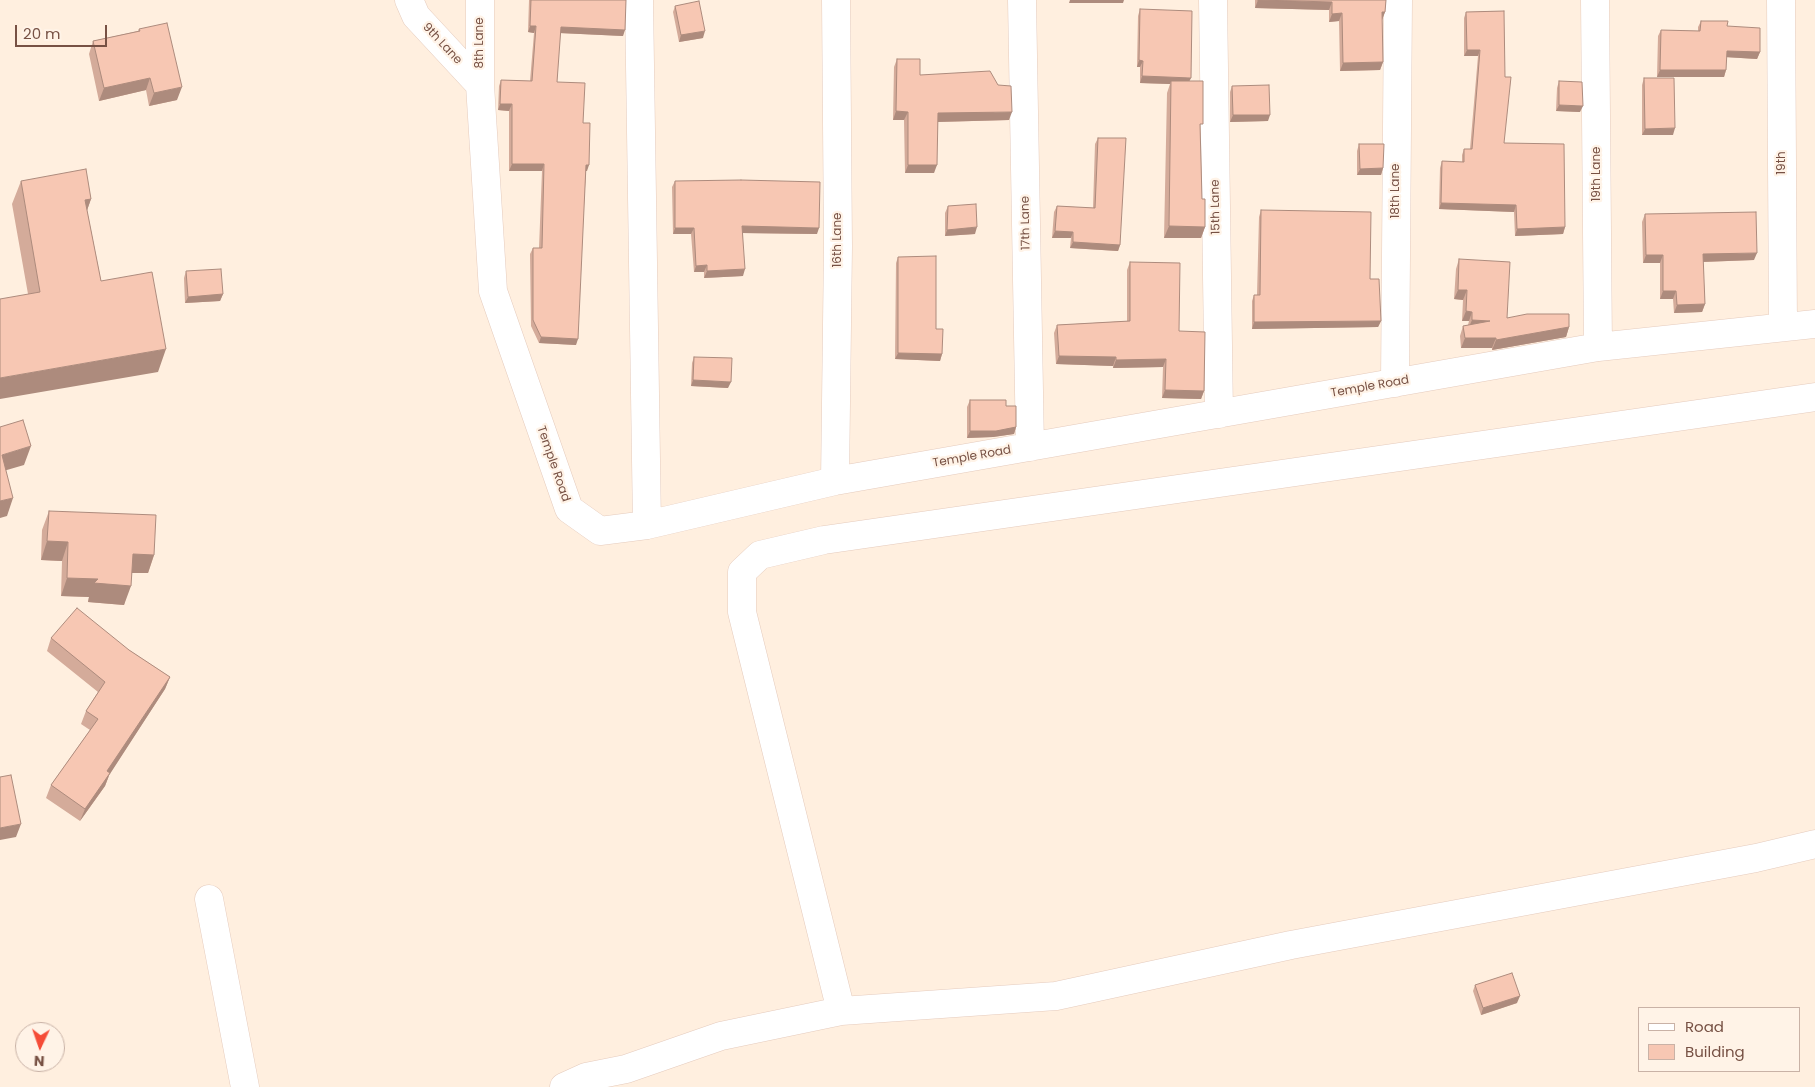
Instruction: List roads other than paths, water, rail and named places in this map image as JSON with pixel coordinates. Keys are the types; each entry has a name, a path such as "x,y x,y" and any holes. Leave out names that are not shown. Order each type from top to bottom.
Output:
{"street":[{"name":"9th Lane","path":"408,0 416,16 480,85"},
{"name":"8th Lane","path":"480,0 480,85"},
{"path":"639,0 647,525"},
{"name":"16th Lane","path":"835,481 838,246 836,0"},
{"name":"17th Lane","path":"1022,0 1030,447"},
{"name":"15th Lane","path":"1213,0 1218,414"},
{"name":"18th Lane","path":"1395,383 1398,0"},
{"name":"19th Lane","path":"1596,0 1598,347"},
{"name":"19th","path":"1781,0 1783,326"},
{"name":"Temple Road","path":"480,85 493,291 569,509 600,531 647,525 835,481 1598,347 1815,324"},
{"path":"841,1011 742,612 742,572 760,555 824,540 1815,397"},
{"path":"564,1087 586,1077 626,1068 721,1036 841,1011 1056,996 1291,945 1747,860 1815,844"},
{"path":"209,899 245,1087"}]}
